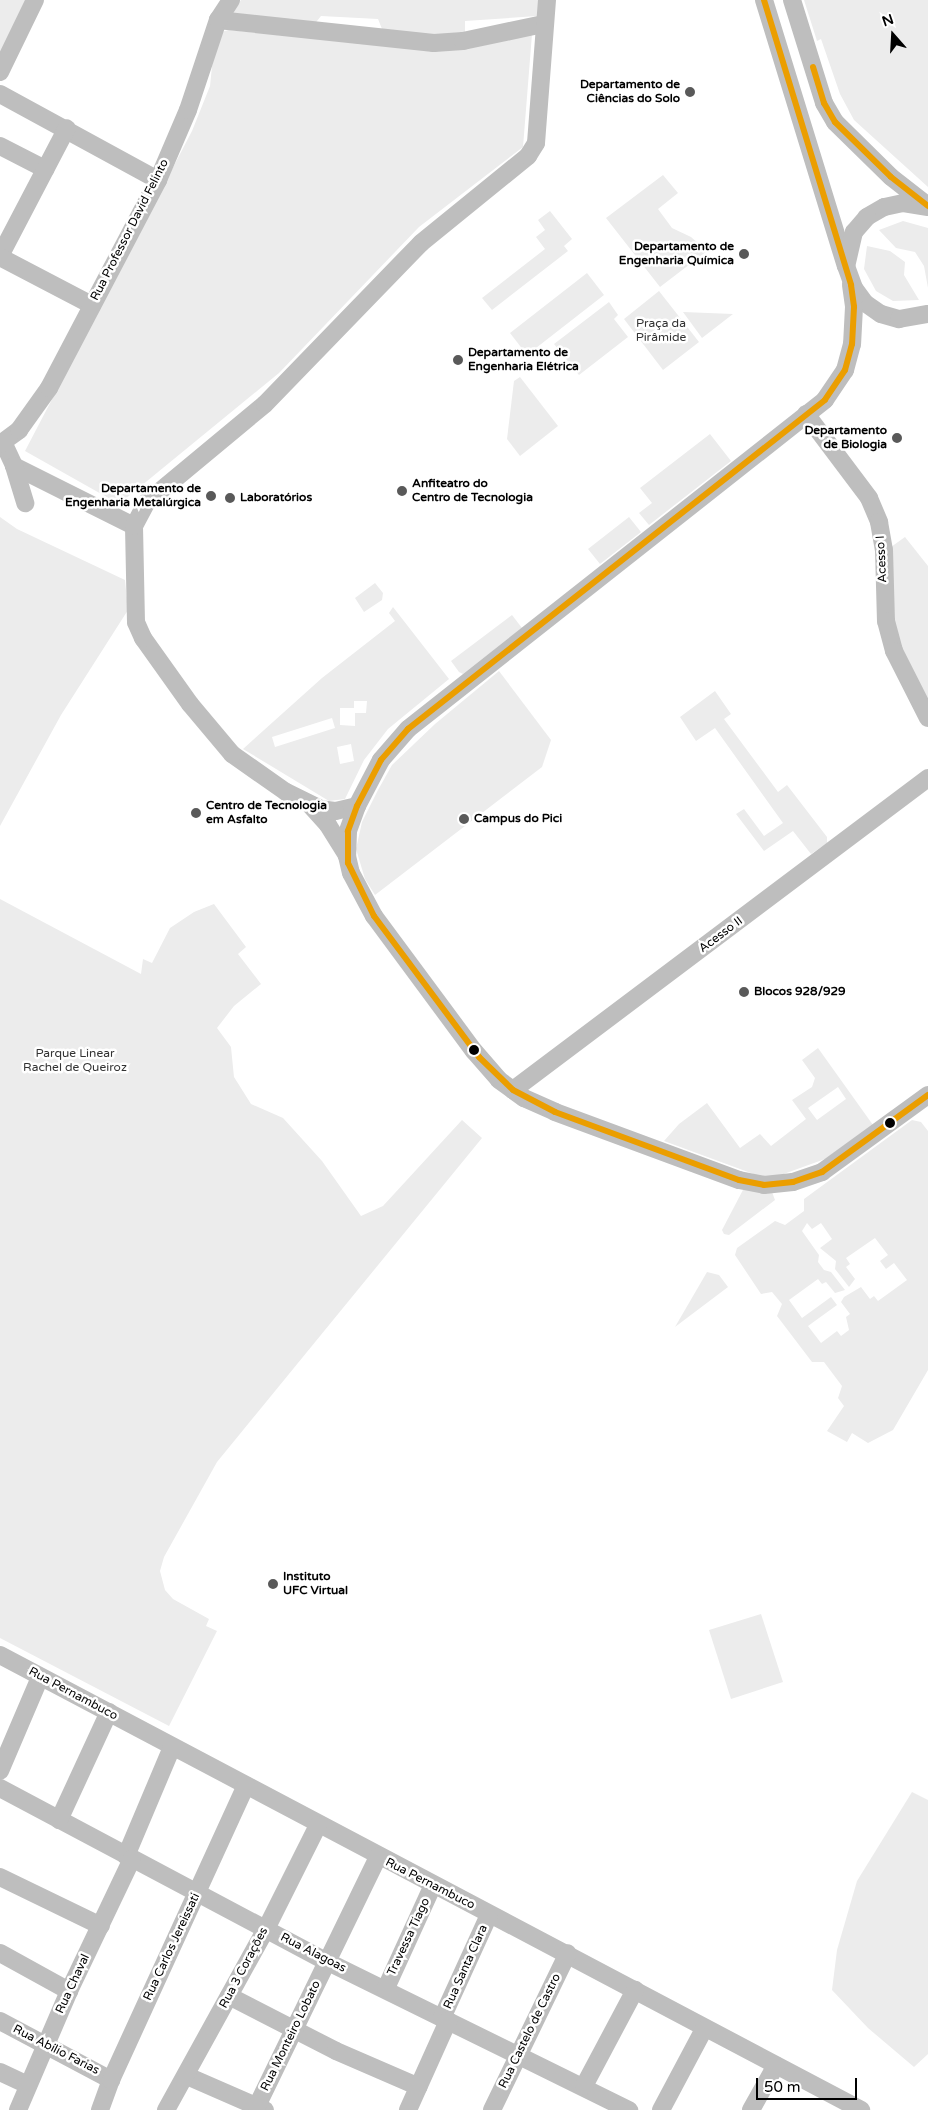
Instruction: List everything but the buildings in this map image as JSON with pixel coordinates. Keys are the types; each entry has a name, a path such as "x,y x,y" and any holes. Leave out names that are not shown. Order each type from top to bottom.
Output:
{"street":[{"path":"0,72 35,0"},
{"name":"Rua Professor David Felinto","path":"2,443 35,411 158,180 188,110 218,20 231,0"},
{"path":"357,806 335,811 321,809 286,792 232,754 190,704 144,638 136,622 134,526 147,502 265,404 421,243 528,156 536,142 543,24 547,0"},
{"path":"764,0 851,285 854,307 852,344 845,370 825,400 408,728 381,760 357,806 348,831 347,856 351,873 374,916 474,1051 499,1080 512,1090 555,1112 739,1180 764,1185 793,1182 822,1172 925,1103"},
{"path":"792,0 824,103 835,122 878,166 928,206"},
{"path":"218,20 434,43 463,41 543,24"},
{"path":"0,94 67,128 158,180"},
{"path":"67,128 0,257 92,305"},
{"path":"0,146 45,169"},
{"path":"846,266 854,232 867,217 884,207 903,202 928,206"},
{"path":"851,285 865,303 881,314 899,319 928,314"},
{"name":"Acesso I","path":"806,414 869,498 882,535 886,621 892,644 928,718"},
{"path":"2,443 14,466 26,503"},
{"path":"14,466 134,526"},
{"name":"Acesso II","path":"512,1090 928,778"},
{"path":"307,802 321,814 347,856"},
{"name":"Rua Pernambuco","path":"0,1655 433,1886 568,1953 704,2029 776,2065 840,2105 861,2110"},
{"path":"0,1771 40,1677"},
{"path":"59,1820 109,1712"},
{"name":"Rua Chaval","path":"18,2110 69,1991 101,1926 172,1747"},
{"name":"Rua Carlos Jereissati","path":"100,2110 111,2080 246,1785"},
{"name":"Rua Alagoas","path":"0,1788 326,1961 386,1988 629,2110"},
{"name":"Rua 3 Corações","path":"166,2110 266,1929 318,1825"},
{"name":"Rua Monteiro Lobato","path":"260,2108 326,1961 378,1857"},
{"path":"0,1877 101,1926"},
{"name":"Travessa Tiago","path":"386,1988 433,1886"},
{"name":"Rua Santa Clara","path":"408,2110 489,1915"},
{"name":"Rua Castelo de Castro","path":"492,2110 568,1953"},
{"path":"0,1954 69,1991"},
{"path":"584,2086 635,1990"},
{"path":"229,1996 295,2028 336,2051 419,2087"},
{"name":"Rua Abílio Farias","path":"0,2021 111,2080"},
{"path":"661,2110 704,2029"},
{"path":"751,2110 776,2065"},
{"path":"0,2072 28,2085"},
{"path":"186,2076 260,2108"}],"green space":[{"path":"0,0 29,0 0,55"},
{"path":"241,0 541,0 537,16 465,21 465,37 384,34 378,19 321,16 313,26 231,13"},
{"path":"804,0 928,0 928,187 854,120 840,94 821,39 817,41"},
{"path":"229,30 445,51 532,34 523,147 419,227 279,373 119,504 25,451 192,131 210,86 214,46 221,32"},
{"path":"663,175 678,193 658,209 672,228 691,237 707,251 660,287 606,218"},
{"path":"550,211 572,239 564,246 568,251 492,310 482,298 545,249 536,237 545,230 538,220"},
{"path":"903,221 928,228 928,288 924,266 915,252 896,248 879,230"},
{"path":"867,246 890,251 905,262 904,275 919,300 893,301 876,291 864,269"},
{"path":"587,273 604,295 527,355 510,333"},
{"name":"Praça da Pirâmide","path":"659,291 699,342 663,370 624,319"},
{"path":"609,302 618,315 614,319 628,337 579,375 554,344"},
{"path":"683,312 733,314 702,338"},
{"path":"520,377 558,426 520,456 507,439 514,381"},
{"path":"710,434 731,461 649,525 639,513 652,503 640,488"},
{"path":"0,517 17,529 125,580 128,610 61,715 0,826"},
{"path":"629,517 641,532 600,564 588,549"},
{"path":"905,537 928,566 928,709 911,678 894,626 891,547"},
{"path":"375,583 383,593 382,600 364,612 355,598"},
{"path":"393,607 449,679 388,729 364,760 345,799 329,801 243,749 322,678 395,621 389,613","holes":["354,701 367,701 366,713 355,713 355,726 340,725 340,708 354,708","332,718 335,728 275,747 272,737","351,744 354,761 340,764 337,747"]},
{"path":"512,615 522,628 463,674 459,672 451,661"},
{"path":"499,671 551,740 542,767 375,895 365,879 356,849 362,822 378,790 392,765 435,724"},
{"path":"715,691 731,714 724,719 778,792 787,785 827,837 827,843 811,854 793,831 764,851 736,814 744,809 764,836 783,823 715,728 696,741 680,717"},
{"name":"Parque Linear Rachel de Queiroz","path":"0,899 141,974 143,959 152,963 170,928 194,912 214,904 246,947 238,954 261,984 234,1006 217,1028 231,1047 234,1077 251,1104 283,1118 322,1161 361,1216 383,1206 462,1120 482,1138 217,1462 164,1557 160,1571 165,1590 173,1599 209,1619 206,1626 217,1631 169,1726 0,1638"},
{"path":"818,1048 873,1125 825,1159 778,1176 759,1176 664,1141 679,1124 707,1103 740,1148 760,1134 771,1146 806,1119 792,1100 812,1087 815,1078 802,1060","holes":["838,1087 846,1099 817,1120 808,1108"]},
{"path":"912,1120 921,1122 928,1131 928,1370 893,1430 868,1443 852,1433 847,1442 827,1431 844,1406 838,1398 842,1386 824,1362 812,1362 777,1316 782,1304 772,1292 761,1294 735,1255 737,1248 775,1221 785,1225 804,1211 804,1199","holes":["807,1223 812,1229 821,1223 832,1239 820,1248 836,1261 835,1269 849,1287 855,1279 846,1267 850,1264 846,1258 875,1238 888,1255 880,1261 886,1269 894,1263 907,1280 878,1301 874,1296 870,1299 861,1287 844,1297 841,1302 850,1314 846,1317 849,1330 841,1336 837,1331 821,1343 808,1326 837,1305 831,1297 802,1318 789,1300 818,1279 822,1284 826,1282 835,1293 845,1290 831,1272 824,1270 818,1262 819,1255 802,1231"]},
{"path":"744,1188 772,1192 775,1200 729,1235 724,1234 722,1230"},
{"path":"707,1272 719,1275 728,1287 675,1327"},
{"path":"761,1614 783,1682 731,1699 709,1630"},
{"path":"912,1792 928,1800 928,2054 914,2067 868,2028 832,1990 837,1950 857,1881"}],"transit line":[{"path":"764,0 851,285 854,307 852,344 845,370 825,400 408,729 381,760 357,806 348,831 348,863 374,916 479,1057 513,1090 555,1112 739,1180 764,1185 793,1182 822,1172 928,1095"},
{"path":"813,67 824,103 835,122 891,177 928,206"}],"place":[{"name":"Departamento de Ciências do Solo","path":"690,92"},
{"name":"Departamento de Engenharia Química","path":"744,254"},
{"name":"Departamento de Engenharia Elétrica","path":"458,360"},
{"name":"Departamento de Biologia","path":"897,438"},
{"name":"Anfiteatro do Centro de Tecnologia","path":"402,491"},
{"name":"Departamento de Engenharia Metalúrgica","path":"211,496"},
{"name":"Laboratórios","path":"230,498"},
{"name":"Centro de Tecnologia em Asfalto","path":"196,813"},
{"name":"Campus do Pici","path":"464,819"},
{"name":"Blocos 928/929","path":"744,992"},
{"name":"Instituto UFC Virtual","path":"273,1584"}]}
